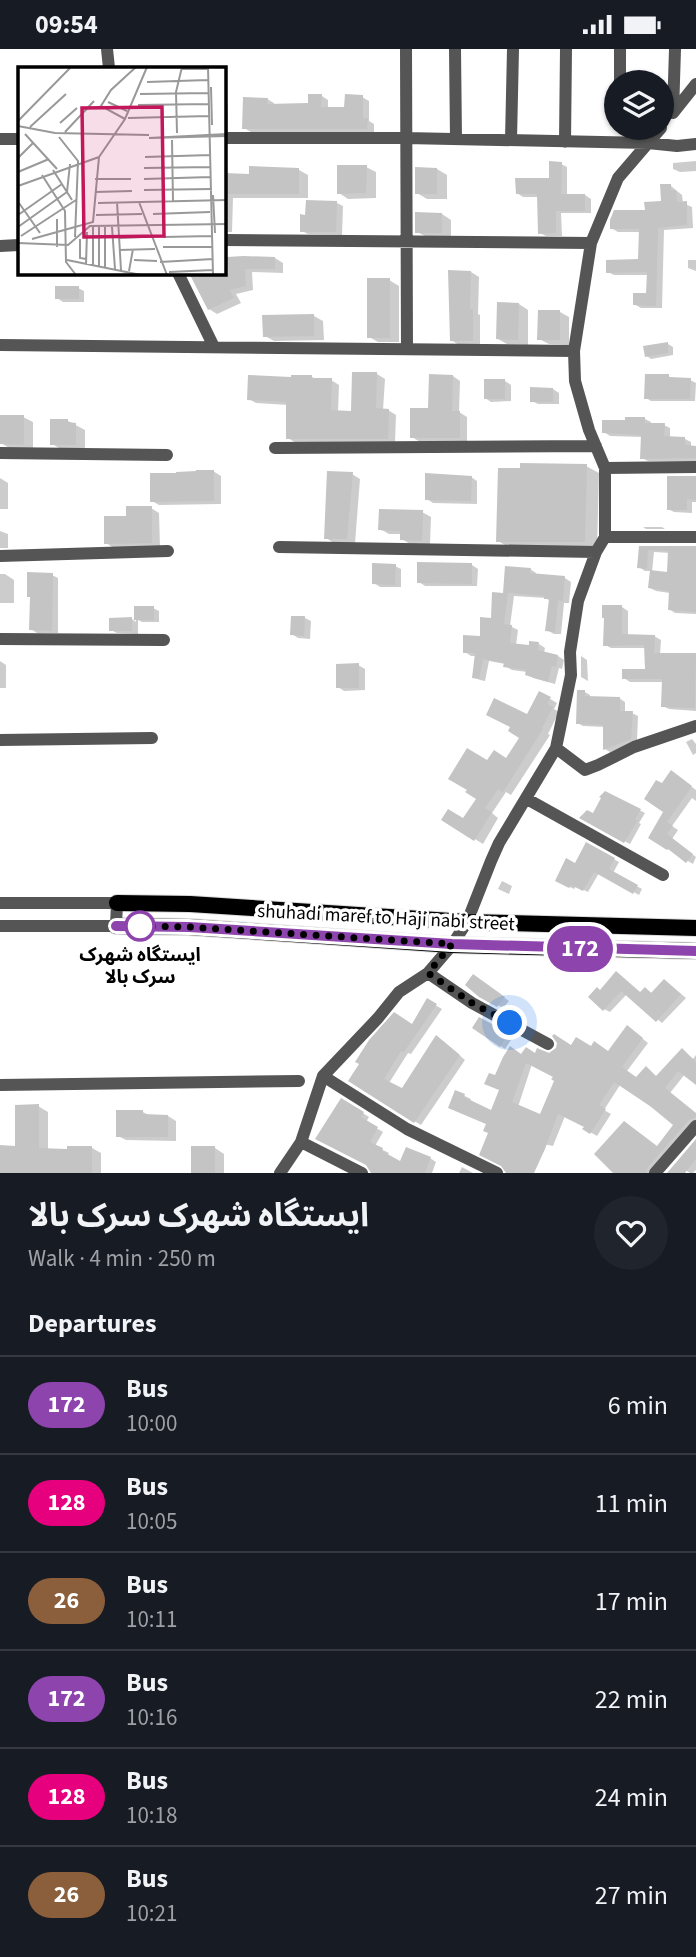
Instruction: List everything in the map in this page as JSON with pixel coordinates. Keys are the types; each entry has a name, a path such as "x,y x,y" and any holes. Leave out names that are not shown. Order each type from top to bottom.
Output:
{"main road":[{"path":"117,903 190,904 467,922 696,928"},
{"name":"shuhadi maref to Haji nabi street","path":"116,926 189,927 452,944 696,951"}],"street":[{"path":"107,49 109,67"},
{"path":"406,49 407,349"},
{"path":"456,49 456,139"},
{"path":"511,141 513,49"},
{"path":"565,142 566,49"},
{"path":"620,49 620,70"},
{"path":"674,81 675,49"},
{"path":"674,112 696,84"},
{"path":"226,138 407,138 648,143 677,146 696,144"},
{"path":"0,139 18,139"},
{"path":"280,1173 301,1142 323,1076 399,992 428,973 467,922 491,861 556,748 571,675 570,652 578,601 596,552 605,537 605,468 589,429 575,381 574,351 591,243 618,178 650,140"},
{"path":"226,240 591,243"},
{"path":"0,246 18,245"},
{"path":"179,275 214,347"},
{"path":"0,345 574,351"},
{"path":"275,448 596,446"},
{"path":"0,453 167,455"},
{"path":"605,468 696,467"},
{"path":"605,537 696,537"},
{"path":"279,547 596,552"},
{"path":"0,556 168,551"},
{"path":"0,639 164,640"},
{"path":"556,748 585,770 634,747 696,726"},
{"path":"0,740 152,738"},
{"path":"527,799 663,876"},
{"path":"0,903 117,903 116,926 0,926"},
{"path":"428,973 472,1003 548,1044"},
{"path":"323,1076 407,1129 497,1173"},
{"path":"0,1085 299,1081"},
{"path":"655,1173 696,1126"},
{"path":"301,1142 362,1173"}],"building":[{"path":"308,94 322,94 321,107 344,107 345,94 363,95 363,118 368,118 367,129 242,129 243,97 268,98 267,104 308,103"},
{"path":"549,161 562,162 561,194 585,194 585,211 556,211 556,233 538,234 537,194 516,194 515,178 549,178"},
{"path":"337,165 367,165 366,193 337,194"},
{"path":"249,166 299,168 299,194 226,194 226,173 249,174"},
{"path":"415,167 437,168 437,194 415,194"},
{"path":"660,184 671,184 671,190 676,190 677,202 687,201 687,225 658,228 656,306 633,305 633,293 646,293 647,272 606,273 606,260 638,259 639,229 610,229 610,220 614,210 645,210 644,202 661,201"},
{"path":"306,200 337,201 336,232 300,232 300,214 305,215"},
{"path":"415,212 442,213 442,233 415,233"},
{"path":"227,257 275,257 275,269 245,269 246,286 230,290 234,298 208,310 190,275 226,275 229,273"},
{"path":"448,270 471,271 473,341 450,341"},
{"path":"367,278 390,278 390,338 367,338"},
{"path":"55,286 79,286 79,299 55,299"},
{"path":"497,302 519,303 518,340 496,339"},
{"path":"538,310 560,310 560,340 537,340"},
{"path":"314,314 314,336 263,337 262,315"},
{"path":"668,342 668,353 645,357 643,346"},
{"path":"352,372 377,372 376,408 389,409 388,439 286,439 286,402 247,400 248,375 312,375 312,378 332,378 331,410 351,411"},
{"path":"429,374 453,375 452,411 460,411 460,438 410,438 410,408 428,408"},
{"path":"645,374 691,378 690,399 644,399"},
{"path":"484,379 505,379 505,399 484,399"},
{"path":"530,387 553,388 553,402 530,402"},
{"path":"0,415 24,415 24,445 0,444"},
{"path":"625,417 645,417 645,423 665,423 664,436 685,437 685,445 696,446 696,458 640,459 641,435 602,433 602,420 625,420"},
{"path":"50,419 68,419 68,422 76,423 76,445 50,445"},
{"path":"520,463 587,464 585,542 496,542 498,468 520,468"},
{"path":"214,470 214,501 150,502 150,473"},
{"path":"327,471 353,472 347,539 324,539"},
{"path":"425,473 472,476 471,501 425,500"},
{"path":"667,476 696,476 696,500 687,499 687,510 667,510"},
{"path":"126,506 152,506 152,543 104,544 104,516 126,516"},
{"path":"379,509 423,510 422,541 400,540 400,531 378,530"},
{"path":"639,546 696,546 696,612 668,610 669,591 648,588 650,570 667,572 668,551 648,550 647,569 637,568"},
{"path":"417,562 472,563 472,584 417,583"},
{"path":"372,563 396,564 395,585 372,584"},
{"path":"505,566 531,568 530,573 565,576 563,601 558,600 555,632 545,631 549,599 544,599 544,596 508,593 504,624 512,625 510,643 529,645 529,641 539,642 538,650 558,655 556,667 552,666 548,682 525,675 526,670 503,667 504,663 483,659 479,679 472,678 475,653 463,653 463,635 480,636 480,617 491,618 492,592 503,593"},
{"path":"27,572 53,573 52,631 29,630 30,597 27,597"},
{"path":"602,605 622,605 622,634 655,635 654,653 696,653 695,708 661,707 662,679 622,679 622,669 645,669 644,645 603,646"},
{"path":"134,606 154,606 154,620 134,620"},
{"path":"291,616 305,616 304,636 290,635"},
{"path":"132,617 132,631 109,631 109,618"},
{"path":"359,663 359,688 336,688 336,664"},
{"path":"577,690 585,690 585,696 620,697 620,711 633,711 631,739 603,750 603,725 576,724"},
{"path":"539,691 551,697 547,704 553,707 543,729 503,792 498,789 485,808 492,812 474,841 441,820 448,809 463,818 476,799 448,779 467,748 487,760 494,750 506,758 519,738 508,731 510,727 486,715 494,698 527,714"},
{"path":"671,770 692,786 667,822 673,826 667,834 693,854 686,863 648,838 663,812 644,799 656,780 662,783"},
{"path":"605,791 641,809 624,843 579,818 587,810 593,813 601,798 599,797"},
{"path":"586,842 615,858 609,869 638,885 633,894 594,872 583,891 555,881 566,858 575,863"},
{"path":"616,971 640,992 645,987 651,993 664,979 681,994 656,1022 621,991 603,1011 588,997 597,987 600,990"},
{"path":"473,974 505,997 497,1007 465,985"},
{"path":"427,998 437,1004 404,1052 401,1051 384,1079 402,1088 436,1035 460,1055 414,1123 348,1081 359,1064 355,1062 369,1040 394,1012 412,1024"},
{"path":"479,1017 509,1033 500,1047 472,1028"},
{"path":"627,1025 643,1038 622,1067 636,1077 646,1066 656,1076 682,1048 696,1062 696,1085 678,1071 665,1088 696,1113 696,1117 689,1120 648,1167 646,1173 613,1173 594,1154 624,1121 657,1146 673,1125 614,1082 599,1105 606,1109 590,1134 582,1129 584,1127 558,1114 534,1173 506,1173 501,1166 479,1155 488,1133 483,1131 486,1124 448,1108 455,1090 491,1110 499,1090 484,1084 489,1073 495,1075 510,1046 521,1054 526,1047 535,1053 537,1048 549,1053 556,1048 557,1043 552,1036 554,1034 571,1045 576,1037 591,1046 594,1041 608,1051","holes":["526,1063 553,1077 551,1079 554,1081 540,1114 512,1102"]},
{"path":"341,1098 364,1112 361,1117 378,1127 370,1142 383,1148 382,1151 400,1161 406,1147 431,1157 425,1173 371,1173 366,1165 315,1139"},
{"path":"39,1104 39,1148 92,1146 92,1173 0,1173 0,1145 15,1146 15,1105"},
{"path":"116,1110 143,1110 143,1114 168,1115 168,1137 116,1137"},
{"path":"696,1139 696,1159 685,1173 667,1173"},
{"path":"191,1146 215,1146 215,1173 191,1173"}],"bus line":[{"name":"172","path":"116,926 189,927 537,948 696,951"}],"place":[{"name":"ایستگاه شهرک سرک بالا","path":"140,926"}],"route":[{"path":"140,926 452,944 428,973 472,1003 510,1023"}]}
